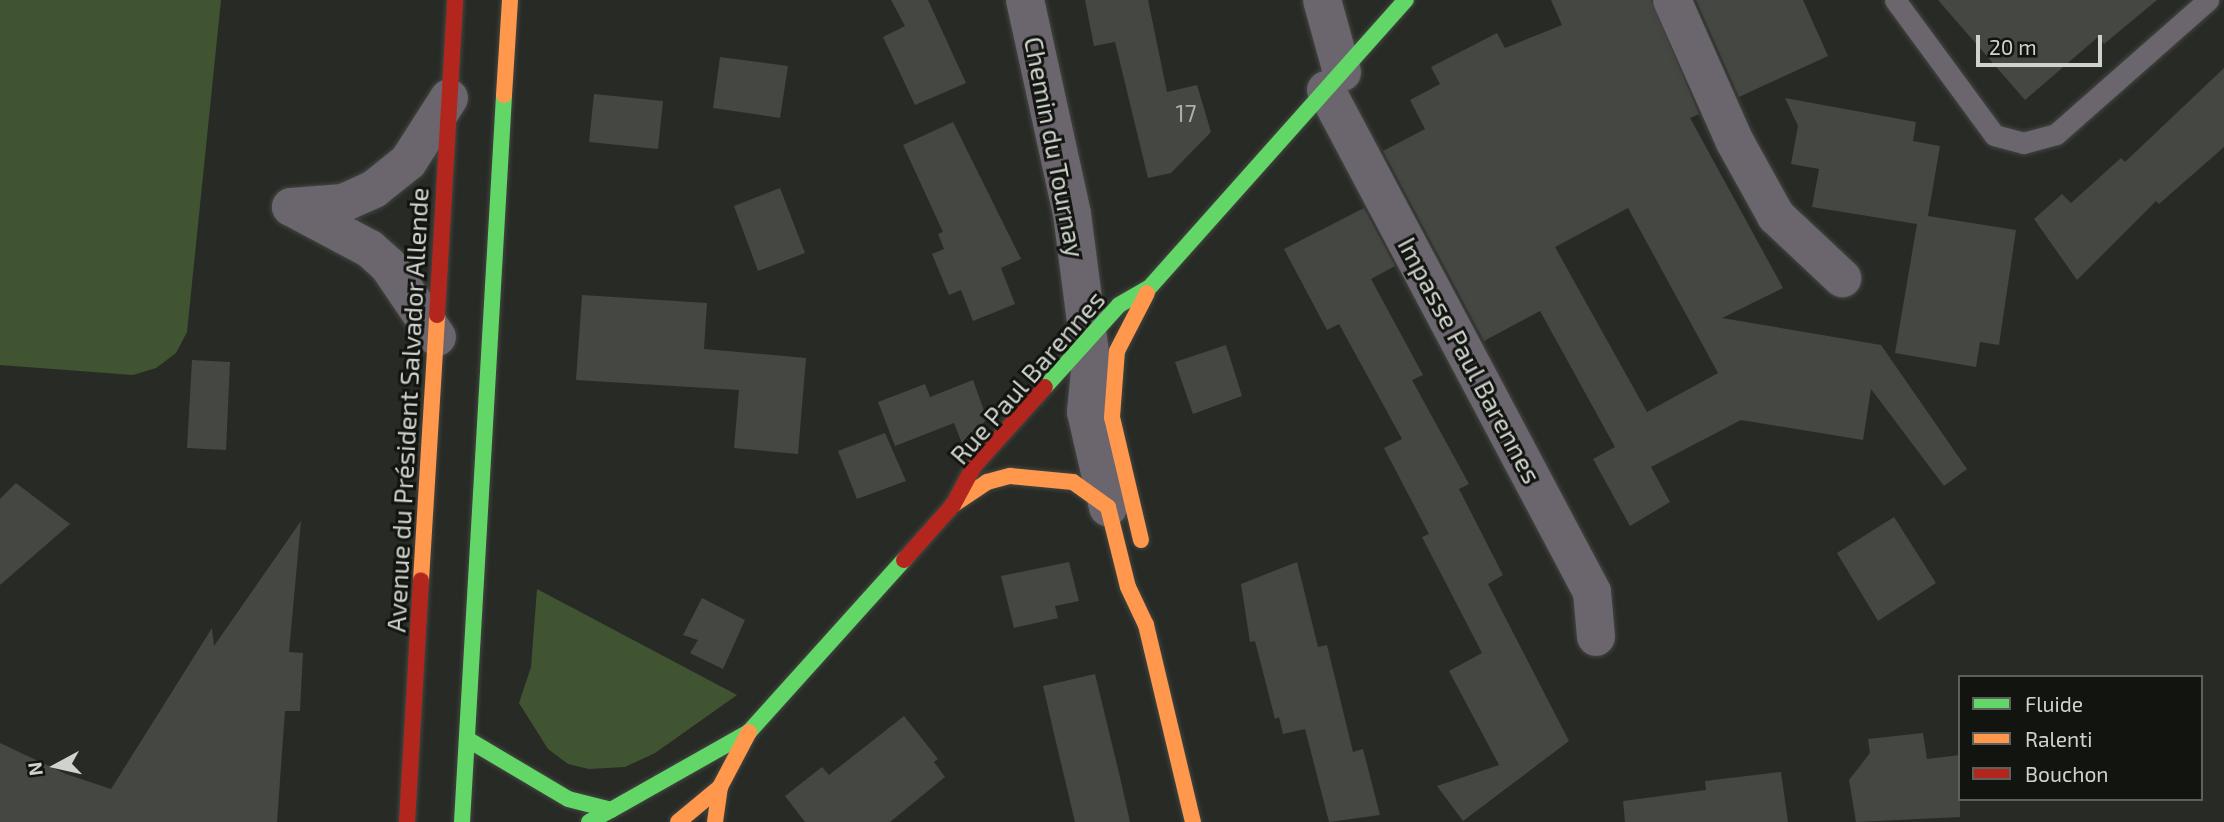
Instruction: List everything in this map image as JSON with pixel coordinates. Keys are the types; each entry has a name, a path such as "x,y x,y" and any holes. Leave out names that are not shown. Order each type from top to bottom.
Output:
{"street":[{"name":"Avenue du Président Salvador Allende","path":"407,822 455,0"},
{"path":"462,822 510,0"},
{"name":"Chemin du Tournay","path":"1025,0 1072,214 1089,337 1086,412 1108,507"},
{"name":"Impasse Paul Barennes","path":"1322,0 1334,81 1592,592 1596,636"},
{"name":"Rue Paul Barennes","path":"720,787 749,732 953,505 974,466 1119,305 1149,288 1406,0"},
{"path":"1672,0 1735,142 1776,216 1842,278"},
{"path":"437,337 387,265 370,249 291,207 343,203 374,189 408,162 449,97"},
{"path":"1144,556 1112,417 1117,351 1149,288"},
{"path":"953,505 988,482 1010,475 1073,482 1108,507 1128,587 1146,625 1193,822"},
{"path":"1146,625 1149,592"},
{"name":"Rue Paul Barennes","path":"589,822 749,732"},
{"path":"467,739 568,799 611,810"},
{"path":"678,822 720,787"},
{"path":"715,822 720,787"}],"lane":[{"path":"1895,0 1994,135 2023,143 2056,134 2208,0"}],"green space":[{"path":"0,0 221,0 187,332 176,353 156,368 133,375 0,365"},
{"path":"537,589 737,695 655,753 625,767 589,769 568,764 548,749 519,703 531,667"}],"building":[{"path":"891,0 928,0 966,83 915,105 883,37 905,26"},
{"path":"1085,0 1148,0 1167,92 1197,85 1211,132 1171,173 1148,178 1115,42 1094,46"},
{"path":"1551,0 1651,0 1699,114 1690,118 1783,288 1722,318 1881,345 1967,469 1944,486 1871,389 1863,440 1741,420 1651,467 1670,502 1630,526 1593,459 1615,447 1540,311 1484,341 1383,151 1425,129 1410,100 1440,84 1431,67 1497,33 1505,48 1562,25","holes":["1628,208 1718,373 1647,412 1555,247"]},
{"path":"1696,0 1803,0 1828,56 1739,97"},
{"path":"1938,0 2157,0 2104,44 2098,37 2025,100"},
{"path":"720,57 788,66 780,118 713,108"},
{"path":"2224,68 2224,147 2159,204 2156,201 2077,280 2034,219 2062,194 2071,203 2121,158 2125,162"},
{"path":"594,94 663,101 658,149 589,142"},
{"path":"1785,98 1916,122 1913,141 1940,146 1928,216 2016,230 1999,345 1980,342 1976,367 1895,353 1917,224 1812,207 1819,169 1791,164 1798,126"},
{"path":"953,122 1021,259 1001,268 1015,304 973,321 961,290 949,295 932,254 944,249 938,234 943,232 903,145"},
{"path":"780,188 805,253 758,271 734,206"},
{"path":"1364,208 1395,266 1371,279 1423,375 1412,380 1469,484 1459,489 1503,575 1488,584 1569,741 1463,821 1437,786 1499,765 1449,671 1482,653 1422,537 1429,534 1384,448 1402,439 1339,324 1327,330 1284,249"},
{"path":"582,295 707,303 704,349 806,358 798,454 734,448 739,390 576,380"},
{"path":"1226,345 1242,396 1193,414 1175,362"},
{"path":"192,360 230,362 226,450 187,448"},
{"path":"973,380 987,419 963,446 954,423 895,446 878,402 925,384 930,397"},
{"path":"885,433 906,481 857,499 838,451"},
{"path":"16,483 70,524 0,585 0,499"},
{"path":"1894,517 1936,583 1878,621 1837,553"},
{"path":"301,521 289,652 303,653 300,711 285,711 277,822 0,822 0,743 66,774 111,789 212,628 214,646"},
{"path":"1069,562 1079,601 1055,606 1058,618 1014,628 1001,576"},
{"path":"1297,562 1318,647 1327,645 1353,752 1363,749 1380,815 1329,822 1305,729 1283,734 1279,717 1275,719 1255,641 1250,642 1241,584"},
{"path":"702,598 745,620 723,669 690,653 698,640 683,635"},
{"path":"1095,674 1130,822 1075,822 1055,738 1043,686"},
{"path":"904,716 938,759 934,762 945,777 890,822 805,822 785,796 822,767 829,775"},
{"path":"1923,733 1927,759 1958,755 1960,817 1856,822 1849,780 1870,753 1868,739"},
{"path":"1781,772 1788,822 1625,822 1623,801 1706,790 1705,781"}],"traffic: fast":[{"path":"1045,387 1119,305 1149,288 1406,0"},
{"path":"462,822 504,95"},
{"path":"467,739 568,799 611,810 749,732 904,560"},
{"path":"589,822 611,810"}],"traffic: slow":[{"path":"504,95 510,0"},
{"path":"1141,540 1112,417 1117,351 1147,293"},
{"path":"421,580 437,315"},
{"path":"953,505 987,482 1010,476 1073,482 1108,507 1128,587 1146,625 1193,822"},
{"path":"715,822 720,787 749,732"},
{"path":"678,822 720,787"}],"traffic: jam":[{"path":"437,315 455,0"},
{"path":"904,560 953,505 974,466 1045,387"},
{"path":"407,822 421,580"}]}
